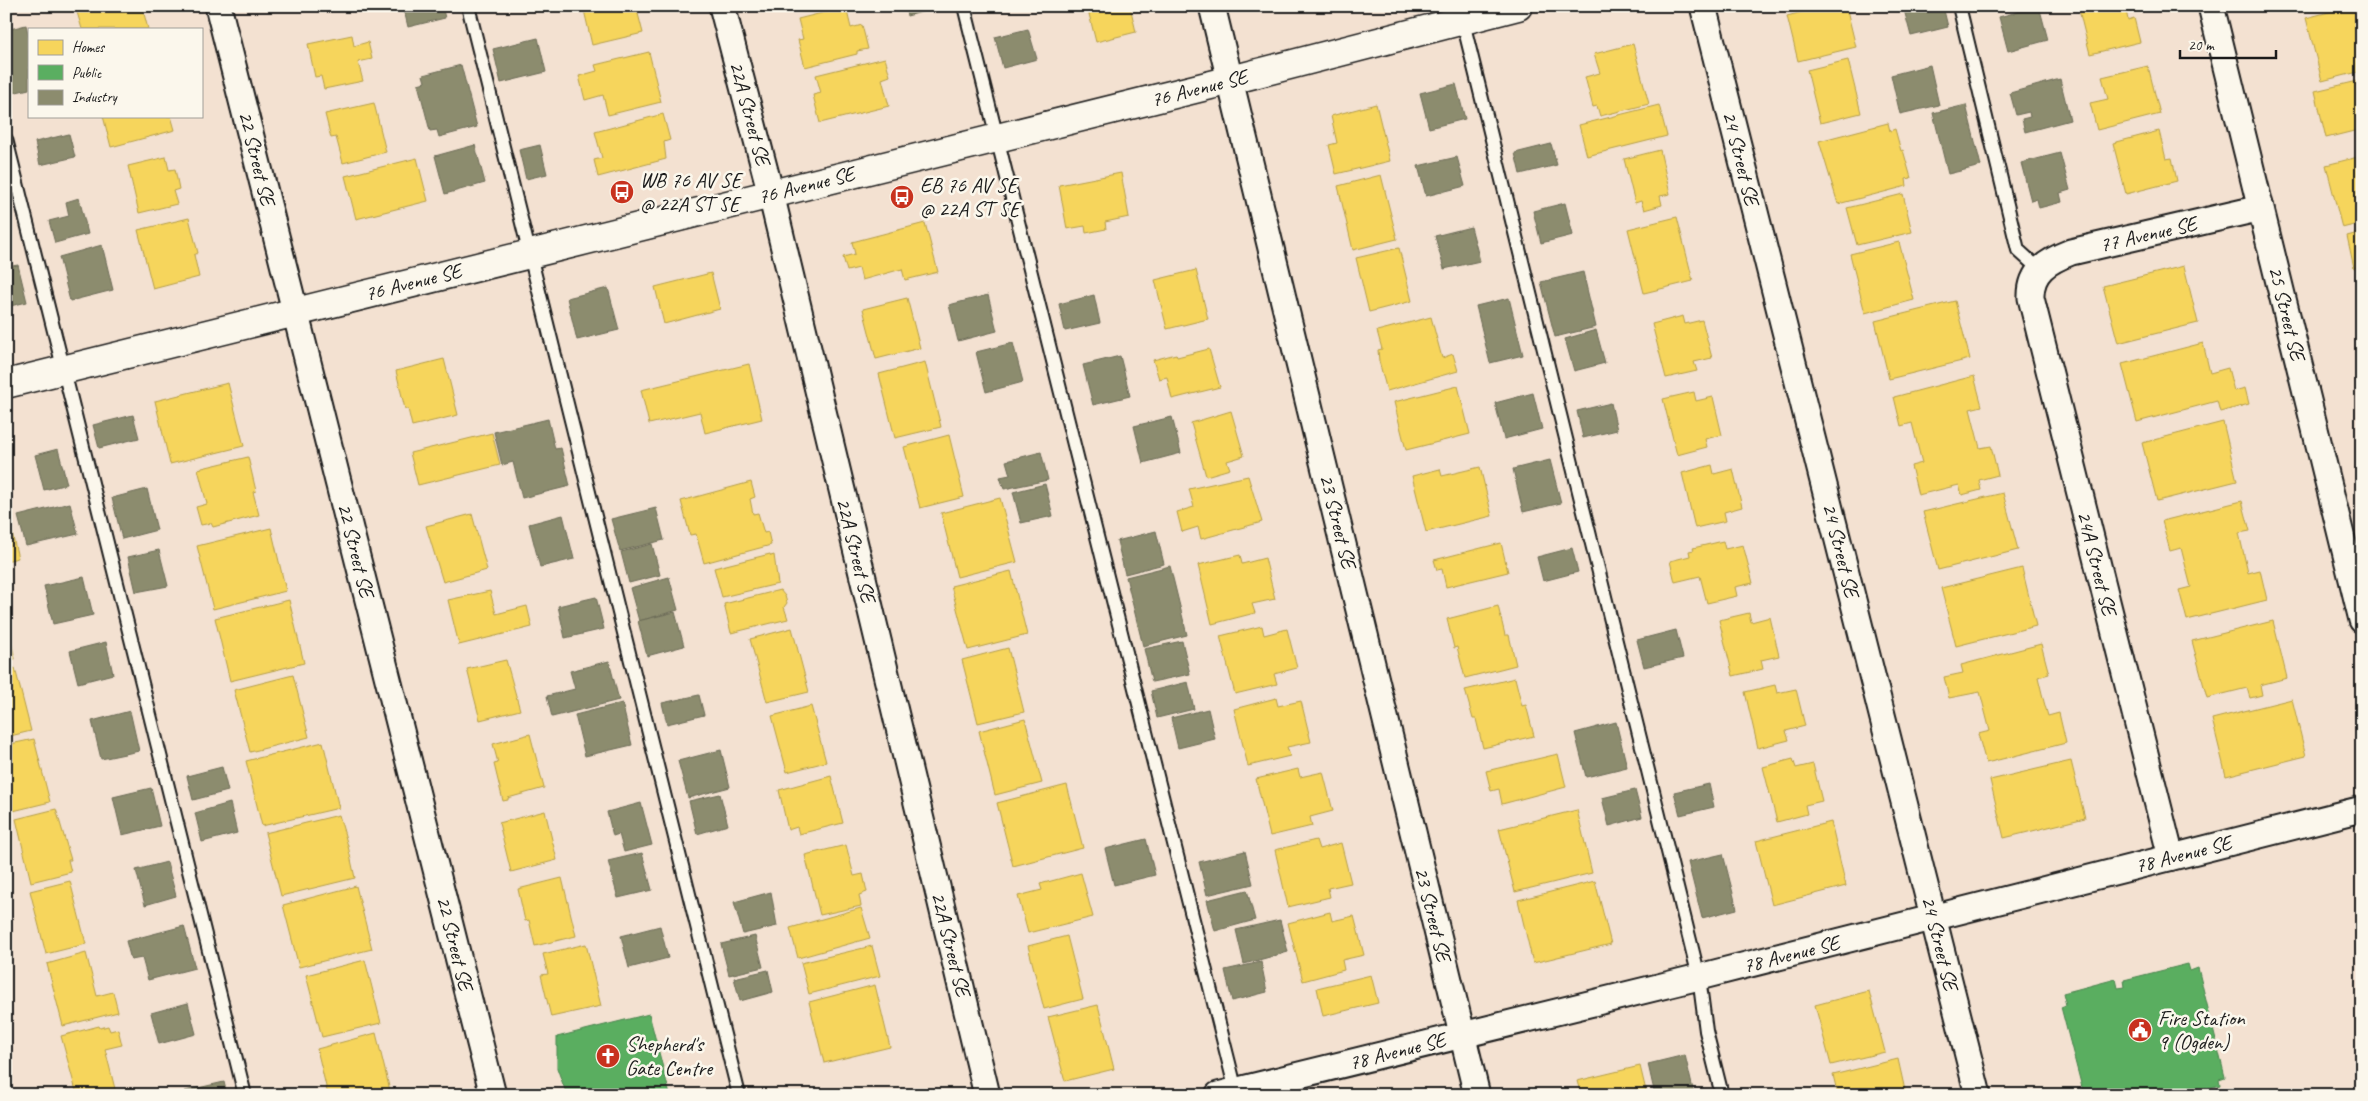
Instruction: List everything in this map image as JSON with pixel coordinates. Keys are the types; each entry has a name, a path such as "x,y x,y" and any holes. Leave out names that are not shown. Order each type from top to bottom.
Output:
{"street":[{"name":"22 Street SE","path":"218,6 493,1095"},
{"name":"22A Street SE","path":"722,6 771,194 987,1095"},
{"name":"23 Street SE","path":"1212,6 1477,1095"},
{"name":"76 Avenue SE","path":"6,384 1231,80 1461,13 1518,6"},
{"name":"24 Street SE","path":"1703,6 1978,1095"},
{"name":"25 Street SE","path":"2211,6 2362,620"},
{"name":"77 Avenue SE","path":"2040,270 2048,263 2072,252 2261,208"},
{"name":"24A Street SE","path":"2040,270 2034,276 2030,287 2031,298 2171,857"},
{"name":"78 Avenue SE","path":"1230,1093 1699,977 2362,809"}],"lane":[{"path":"468,6 739,1095"},
{"path":"964,6 1230,1093"},
{"path":"1959,6 2018,250 2040,270"},
{"path":"1461,13 1699,977 1706,1031 1722,1095"},
{"path":"6,139 245,1095"}],"building: Homes":[{"path":"98,6 142,6 148,28 82,28 77,12"},
{"path":"598,6 636,6 643,33 592,45 584,10"},
{"path":"1087,6 1130,6 1136,32 1096,42"},
{"path":"1825,6 1846,6 1856,47 1798,61 1787,16"},
{"path":"2078,6 2125,6 2128,20 2134,18 2140,42 2090,54"},
{"path":"2303,6 2322,6 2304,11"},
{"path":"2352,6 2362,6 2362,71 2322,81 2306,18"},
{"path":"846,7 851,28 862,25 868,49 857,51 857,54 805,67 798,40 803,39 798,19"},
{"path":"352,35 354,46 368,42 372,59 358,62 363,81 324,89 321,76 315,77 308,44"},
{"path":"1633,44 1649,104 1600,116 1597,106 1593,107 1585,77 1600,73 1594,54"},
{"path":"649,52 661,102 608,115 603,95 585,100 579,76 597,71 595,65"},
{"path":"885,58 890,76 882,79 889,106 820,123 813,95 821,93 816,75"},
{"path":"1848,60 1861,113 1820,123 1807,70"},
{"path":"2148,66 2160,114 2097,130 2090,103 2108,99 2102,77"},
{"path":"2362,80 2362,129 2326,138 2315,91"},
{"path":"374,103 386,152 343,163 336,137 331,138 325,114"},
{"path":"1376,104 1390,161 1336,174 1329,145 1337,143 1331,116"},
{"path":"1659,105 1667,136 1587,156 1579,125"},
{"path":"663,114 670,140 664,142 666,159 598,177 594,160 602,158 595,132"},
{"path":"104,118 172,118 175,130 111,147"},
{"path":"1888,123 1890,131 1895,129 1901,151 1903,150 1911,178 1906,179 1907,186 1838,204 1819,141"},
{"path":"2159,131 2166,159 2172,158 2177,181 2126,194 2113,143"},
{"path":"1660,150 1670,194 1660,196 1662,205 1644,210 1641,201 1635,203 1624,159"},
{"path":"2362,156 2362,223 2342,228 2326,165"},
{"path":"166,157 169,170 175,169 179,189 173,191 177,204 139,213 128,166"},
{"path":"417,158 428,201 356,219 345,176"},
{"path":"1121,173 1129,217 1105,222 1106,229 1086,233 1085,226 1067,229 1059,185"},
{"path":"1381,175 1397,239 1353,250 1338,186"},
{"path":"1903,194 1912,232 1857,245 1847,208"},
{"path":"1677,217 1693,281 1644,293 1628,229"},
{"path":"189,218 198,253 194,255 199,277 153,289 138,230"},
{"path":"925,223 938,272 905,280 902,269 862,280 859,268 847,271 843,257 855,254 852,242"},
{"path":"2362,232 2362,285 2358,267 2354,268 2347,236"},
{"path":"1899,242 1914,300 1865,313 1850,254"},
{"path":"1399,248 1412,301 1369,312 1356,258"},
{"path":"2184,266 2198,323 2118,343 2103,286"},
{"path":"1196,270 1208,319 1167,329 1155,280"},
{"path":"711,273 720,309 664,324 655,287"},
{"path":"907,298 920,348 876,359 863,309"},
{"path":"1955,301 1970,359 1889,379 1875,321"},
{"path":"1683,316 1685,324 1702,320 1712,358 1694,362 1697,371 1666,378 1652,324"},
{"path":"1431,317 1442,358 1453,354 1458,371 1387,391 1379,361 1378,350 1382,349 1377,331"},
{"path":"2203,343 2210,373 2228,368 2234,391 2245,388 2249,404 2220,412 2217,401 2137,422 2122,364"},
{"path":"1209,349 1220,387 1172,399 1167,377 1159,379 1153,360 1176,354 1177,357"},
{"path":"444,359 458,415 412,426 408,409 405,409 396,371"},
{"path":"925,362 941,427 895,438 879,374"},
{"path":"749,364 762,419 705,433 700,412 649,424 641,390"},
{"path":"1974,376 1982,406 1970,409 1980,448 1991,446 1998,475 1979,480 1981,490 1962,495 1959,485 1918,495 1911,466 1922,463 1912,423 1901,426 1894,397"},
{"path":"228,383 244,446 170,464 155,401"},
{"path":"1458,386 1470,434 1406,450 1394,402"},
{"path":"1694,392 1696,401 1713,397 1722,435 1705,439 1707,447 1677,455 1663,399"},
{"path":"1231,411 1244,456 1227,461 1230,469 1206,476 1191,423"},
{"path":"2223,422 2237,481 2157,501 2142,443"},
{"path":"492,433 500,465 418,485 410,453"},
{"path":"949,435 964,497 920,508 904,447"},
{"path":"248,457 256,491 253,492 259,515 213,527 211,523 201,525 196,507 207,504 198,469"},
{"path":"1712,465 1714,474 1733,469 1742,507 1724,512 1726,521 1695,528 1682,473"},
{"path":"1480,467 1492,516 1426,532 1412,476 1440,469 1442,476"},
{"path":"1248,476 1262,522 1201,539 1198,527 1182,532 1177,512 1194,507 1189,489"},
{"path":"751,482 755,497 750,499 753,514 758,513 764,533 768,532 771,545 704,563 696,534 690,535 681,501"},
{"path":"2003,493 2018,550 1938,570 1923,512"},
{"path":"1000,498 1017,562 957,577 941,513"},
{"path":"2242,501 2250,531 2239,533 2248,573 2260,570 2267,600 2187,620 2179,590 2191,587 2181,548 2170,551 2162,521"},
{"path":"472,514 487,570 443,582 426,526"},
{"path":"6,517 8,517 18,558 6,561"},
{"path":"271,528 286,591 213,609 197,546"},
{"path":"1723,541 1725,549 1743,545 1753,583 1735,587 1737,596 1707,603 1700,576 1675,582 1670,561 1690,556 1689,551 1694,550 1693,548"},
{"path":"1501,543 1508,572 1446,587 1442,569 1437,570 1434,560"},
{"path":"770,554 771,556 774,555 778,584 722,597 714,568"},
{"path":"1240,555 1242,564 1265,558 1275,599 1252,604 1255,613 1212,624 1198,565"},
{"path":"2022,568 2036,626 1956,646 1941,588"},
{"path":"1011,571 1027,635 968,650 951,586"},
{"path":"780,590 785,596 787,603 784,607 788,619 731,633 724,604"},
{"path":"490,591 496,614 527,606 532,627 459,645 448,600"},
{"path":"289,600 304,663 230,681 215,618"},
{"path":"1498,606 1505,635 1509,635 1516,665 1465,678 1457,647 1454,648 1447,619"},
{"path":"1749,613 1751,622 1770,617 1779,656 1761,660 1763,669 1733,676 1719,620"},
{"path":"6,619 15,659 6,661"},
{"path":"2273,621 2287,678 2260,685 2262,695 2250,698 2247,688 2207,698 2192,641"},
{"path":"1262,626 1264,635 1287,629 1297,668 1274,674 1277,684 1235,694 1220,636"},
{"path":"792,628 809,692 767,702 750,639"},
{"path":"2041,644 2049,674 2038,677 2044,702 2048,716 2059,713 2066,743 1986,763 1978,734 1990,731 1980,692 1949,698 1944,677 1963,673 1961,665"},
{"path":"1008,648 1024,712 978,723 962,660"},
{"path":"506,660 520,710 480,720 467,669"},
{"path":"15,668 31,731 6,737 6,670"},
{"path":"293,675 309,737 250,752 234,690"},
{"path":"1515,678 1522,706 1526,705 1534,736 1483,748 1476,719 1473,719 1465,690"},
{"path":"1775,685 1777,693 1796,689 1805,726 1786,731 1789,740 1758,748 1745,692"},
{"path":"1276,698 1278,706 1301,701 1311,742 1287,747 1290,756 1248,766 1234,709"},
{"path":"2292,699 2306,756 2226,776 2212,719"},
{"path":"811,706 826,762 787,772 772,716"},
{"path":"1025,719 1042,783 995,795 979,731"},
{"path":"530,734 544,788 503,801 494,764 498,763 493,744"},
{"path":"34,739 50,802 9,812 6,801 6,745"},
{"path":"323,742 339,808 262,826 246,761"},
{"path":"1558,754 1566,787 1502,804 1499,789 1491,791 1486,771"},
{"path":"1793,759 1796,768 1813,764 1822,801 1805,805 1807,814 1777,822 1763,767"},
{"path":"2071,761 2085,818 2004,838 1990,780"},
{"path":"1298,769 1300,777 1323,772 1333,811 1310,817 1312,826 1270,836 1256,779"},
{"path":"831,776 843,823 799,834 797,827 788,830 779,790"},
{"path":"1067,785 1083,848 1013,866 997,803"},
{"path":"56,809 71,860 68,860 71,872 31,882 16,819"},
{"path":"1577,810 1592,873 1515,892 1499,829"},
{"path":"545,811 557,860 511,872 499,823"},
{"path":"339,815 355,878 281,896 265,833"},
{"path":"1831,822 1846,886 1772,905 1756,841"},
{"path":"1316,840 1319,849 1341,843 1351,883 1328,888 1330,897 1288,907 1275,850"},
{"path":"846,845 854,876 863,874 867,892 859,895 861,906 820,915 805,855"},
{"path":"1081,873 1093,917 1028,933 1018,896 1042,890 1040,884"},
{"path":"562,878 576,936 535,946 529,920 525,921 518,889"},
{"path":"70,881 86,944 46,954 30,891"},
{"path":"1595,881 1611,944 1533,963 1518,900"},
{"path":"356,886 372,949 299,967 283,905"},
{"path":"861,908 870,938 798,958 790,928"},
{"path":"1330,912 1332,921 1354,916 1364,955 1342,960 1344,970 1303,981 1288,923"},
{"path":"1067,936 1083,999 1044,1009 1028,946"},
{"path":"586,944 601,1006 551,1017 541,975 548,974 543,954"},
{"path":"872,946 880,976 809,994 801,963"},
{"path":"86,953 97,996 113,992 118,1012 63,1026 47,964"},
{"path":"365,960 381,1023 322,1037 306,975"},
{"path":"1371,975 1378,1003 1323,1016 1317,988"},
{"path":"875,985 890,1047 824,1063 809,1002"},
{"path":"1869,991 1885,1052 1831,1065 1815,1005"},
{"path":"1098,1005 1114,1069 1065,1081 1048,1017"},
{"path":"99,1026 100,1028 108,1026 110,1031 118,1029 122,1045 105,1049 116,1093 79,1095 78,1091 76,1091 61,1036"},
{"path":"376,1033 391,1095 328,1095 317,1049"},
{"path":"1898,1059 1906,1095 1838,1095 1833,1075"},
{"path":"1640,1066 1647,1095 1581,1095 1577,1081"}],"building: Public":[{"name":"Fire Station 9 (Ogden)","path":"2188,964 2190,971 2198,968 2225,1077 2219,1079 2220,1085 2180,1095 2084,1095 2061,1007 2066,1005 2063,993 2116,979 2118,988 2125,987 2124,980"},
{"name":"Shepherd's Gate Centre","path":"649,1014 670,1095 567,1095 557,1068 557,1037"}],"building: Industry":[{"path":"403,6 442,6 445,18 408,27"},
{"path":"905,6 944,6 907,16"},
{"path":"1903,6 1943,6 1948,27 1911,36"},
{"path":"2039,6 2048,40 2008,51 1999,17"},
{"path":"26,25 28,33 28,89 8,94 6,30"},
{"path":"1028,29 1037,59 1003,68 995,37"},
{"path":"538,38 546,72 501,83 493,49"},
{"path":"461,65 477,127 439,137 437,130 430,131 418,84 425,82 423,75"},
{"path":"1930,65 1939,105 1900,114 1891,75"},
{"path":"2060,79 2070,120 2025,132 2022,119 2030,117 2029,112 2016,115 2010,93"},
{"path":"1456,84 1465,119 1429,128 1420,93"},
{"path":"1966,105 1981,166 1948,174 1933,113"},
{"path":"69,134 75,157 40,165 35,142"},
{"path":"1551,144 1557,165 1520,174 1515,153"},
{"path":"475,145 485,183 445,194 435,156"},
{"path":"540,145 547,174 526,179 519,150"},
{"path":"2060,153 2070,190 2060,193 2062,202 2039,208 2037,199 2031,201 2021,163"},
{"path":"1457,157 1465,186 1426,196 1418,166"},
{"path":"79,198 88,234 55,243 49,221 69,216 66,202"},
{"path":"1565,203 1573,235 1541,243 1533,211"},
{"path":"6,220 11,238 6,239"},
{"path":"1471,227 1480,261 1444,269 1435,236"},
{"path":"102,245 113,290 70,301 59,257"},
{"path":"6,252 9,252 12,264 6,265"},
{"path":"18,265 27,302 6,307 6,267"},
{"path":"1583,272 1596,327 1555,337 1541,282"},
{"path":"608,288 619,330 577,340 567,298"},
{"path":"988,295 997,331 958,341 949,305"},
{"path":"1094,295 1100,323 1065,331 1059,304"},
{"path":"1509,298 1523,355 1490,363 1476,306"},
{"path":"1596,330 1605,363 1574,371 1565,339"},
{"path":"1013,343 1023,382 986,392 976,352"},
{"path":"1120,356 1130,396 1093,405 1083,365"},
{"path":"1533,393 1542,429 1504,439 1495,403"},
{"path":"1611,403 1617,430 1583,438 1577,411"},
{"path":"133,415 139,438 99,448 93,425"},
{"path":"1172,417 1181,453 1143,463 1134,426"},
{"path":"548,419 555,449 561,448 570,486 522,498 513,462 502,465 494,432"},
{"path":"58,449 67,484 44,490 35,455"},
{"path":"1041,452 1048,480 1004,489 1000,477 1010,475 1006,461"},
{"path":"1550,460 1561,503 1523,512 1513,469"},
{"path":"1045,484 1053,516 1021,523 1013,492"},
{"path":"147,489 157,530 122,539 112,498"},
{"path":"70,503 78,534 26,546 18,516"},
{"path":"656,508 664,540 620,551 611,519"},
{"path":"563,515 574,559 540,567 529,524"},
{"path":"1156,531 1164,564 1125,574 1117,541"},
{"path":"652,544 660,575 629,583 621,552"},
{"path":"1572,548 1578,572 1543,581 1537,557"},
{"path":"159,550 168,586 136,592 128,557"},
{"path":"1170,566 1187,635 1143,646 1126,577"},
{"path":"84,577 93,615 53,624 44,586"},
{"path":"669,577 678,610 639,621 630,588"},
{"path":"596,597 604,629 565,638 558,606"},
{"path":"675,612 684,646 647,656 638,621"},
{"path":"1676,630 1683,658 1644,667 1637,640"},
{"path":"1182,641 1190,674 1152,682 1144,649"},
{"path":"106,642 113,674 78,683 70,651"},
{"path":"609,661 619,700 552,717 547,696 575,689 570,671"},
{"path":"1188,682 1194,709 1157,718 1151,691"},
{"path":"699,695 704,715 667,724 662,703"},
{"path":"622,703 632,745 585,756 575,715"},
{"path":"1208,709 1215,739 1178,748 1171,718"},
{"path":"130,711 139,751 101,759 92,721"},
{"path":"1616,722 1627,767 1586,777 1575,733"},
{"path":"721,750 730,787 688,798 678,761"},
{"path":"222,767 228,791 193,800 187,776"},
{"path":"1709,784 1714,807 1680,815 1674,792"},
{"path":"151,788 160,826 122,835 113,797"},
{"path":"1635,790 1642,817 1609,826 1602,798"},
{"path":"720,794 728,825 697,834 689,801"},
{"path":"230,803 237,833 202,842 195,813"},
{"path":"641,803 652,845 624,852 619,834 613,836 607,812"},
{"path":"1146,839 1155,875 1114,885 1105,849"},
{"path":"1245,851 1253,884 1207,895 1199,862"},
{"path":"642,853 652,890 618,898 608,861"},
{"path":"1723,854 1737,909 1702,918 1688,862"},
{"path":"167,862 176,896 145,905 136,870"},
{"path":"1247,890 1255,920 1215,931 1207,900"},
{"path":"771,892 777,926 743,934 734,902"},
{"path":"1280,920 1288,952 1244,964 1236,930"},
{"path":"184,926 195,968 148,980 142,958 131,960 126,941"},
{"path":"660,926 668,958 629,968 621,936"},
{"path":"755,936 763,967 729,975 721,944"},
{"path":"1261,962 1267,992 1232,1001 1225,970"},
{"path":"768,970 773,992 740,1001 734,978"},
{"path":"188,1003 196,1034 159,1044 151,1013"},
{"path":"1685,1055 1694,1094 1655,1095 1648,1064"},
{"path":"224,1082 227,1095 186,1095 185,1091"}],"place":[{"name":"WB 76 AV SE @ 22A ST SE","path":"622,192"},
{"name":"EB 76 AV SE @ 22A ST SE","path":"902,197"},
{"name":"Fire Station 9 (Ogden)","path":"2140,1030"},
{"name":"Shepherd's Gate Centre","path":"608,1056"}]}
